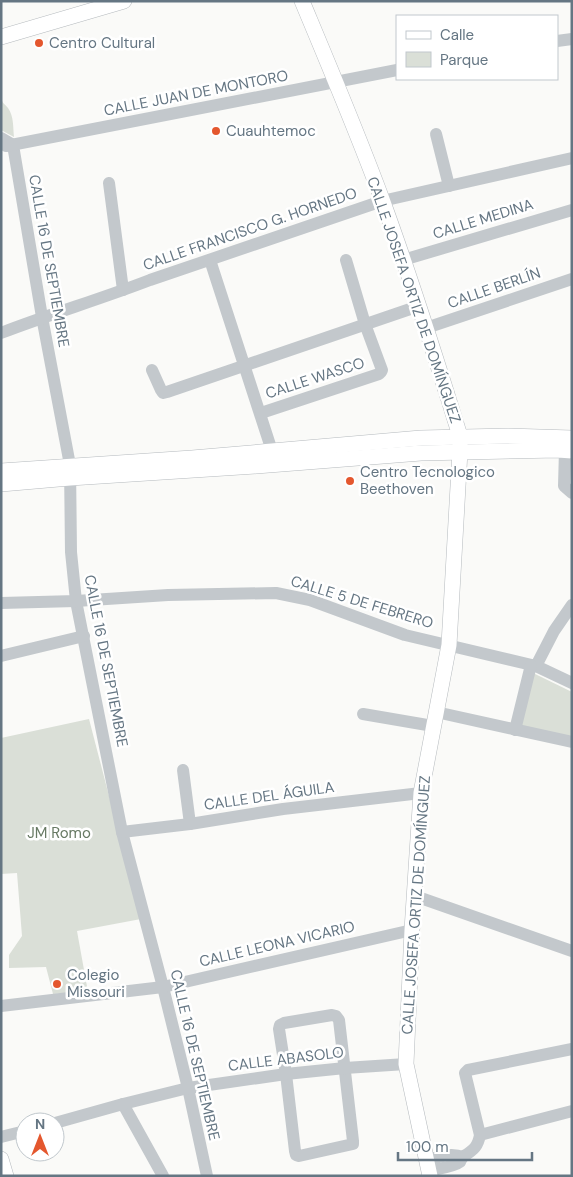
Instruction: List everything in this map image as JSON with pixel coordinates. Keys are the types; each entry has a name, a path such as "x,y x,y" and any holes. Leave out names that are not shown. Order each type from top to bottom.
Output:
{"main road":[{"path":"1,37 124,1"},
{"name":"CALLE JOSEFA ORTIZ DE DOMÍNGUEZ","path":"302,1 382,201 419,306 460,444 449,645 421,793 406,1064 429,1169"},
{"path":"1,471 70,472 256,466 421,452 508,436 569,446"},
{"path":"1,484 70,472 192,458 421,438 460,444"},
{"path":"1,1159 6,1176"}],"street":[{"path":"558,41 572,39"},
{"name":"CALLE JUAN DE MONTORO","path":"7,146 396,70"},
{"path":"436,134 449,186"},
{"path":"1,138 7,146"},
{"name":"CALLE 16 DE SEPTIEMBRE","path":"7,146 42,317 70,472 71,552 76,601 122,832 188,1088 207,1176"},
{"name":"CALLE FRANCISCO G. HORNEDO","path":"1,333 42,317 382,201 572,158"},
{"path":"110,183 123,290"},
{"name":"CALLE MEDINA","path":"403,260 572,210"},
{"name":"CALLE WASCO","path":"210,260 272,451"},
{"name":"CALLE WASCO","path":"261,414 381,372 382,370 365,324 346,260"},
{"name":"CALLE BERLÍN","path":"426,328 572,279"},
{"path":"152,370 163,393 419,306"},
{"path":"569,446 564,486 572,494"},
{"name":"CALLE 5 DE FEBRERO","path":"1,603 76,601 168,595 276,593 310,600 405,635 533,666 572,683"},
{"path":"514,730 533,666 572,605"},
{"path":"1,656 84,636"},
{"path":"363,714 434,719 514,730 572,742"},
{"path":"183,770 190,824"},
{"name":"CALLE DEL ÁGUILA","path":"122,832 190,824 283,809 421,793"},
{"path":"415,896 572,951"},
{"name":"CALLE LEONA VICARIO","path":"1,1006 163,987 412,930"},
{"path":"336,1016 339,1020 345,1068 353,1144 299,1156 295,1151 280,1025 284,1022 336,1016"},
{"path":"429,1169 454,1165 473,1151 479,1140 480,1134 465,1072 572,1049"},
{"name":"CALLE ABASOLO","path":"65,1119 188,1088 286,1074 406,1064"},
{"path":"124,1104 163,1176"},
{"path":"480,1134 572,1111"},
{"path":"1,1137 15,1134"}],"green space":[{"path":"1,99 11,115 14,137 1,130"},
{"path":"529,671 572,692 572,737 516,725"},
{"name":"JM Romo","path":"89,719 141,919 77,931 88,992 53,994 46,967 9,968 9,955 22,936 17,873 1,874 1,738"}],"place":[{"name":"Centro Cultural","path":"39,43"},
{"name":"Cuauhtemoc","path":"216,131"},
{"name":"Centro Tecnologico Beethoven","path":"350,481"},
{"name":"Colegio Missouri","path":"57,984"}]}
